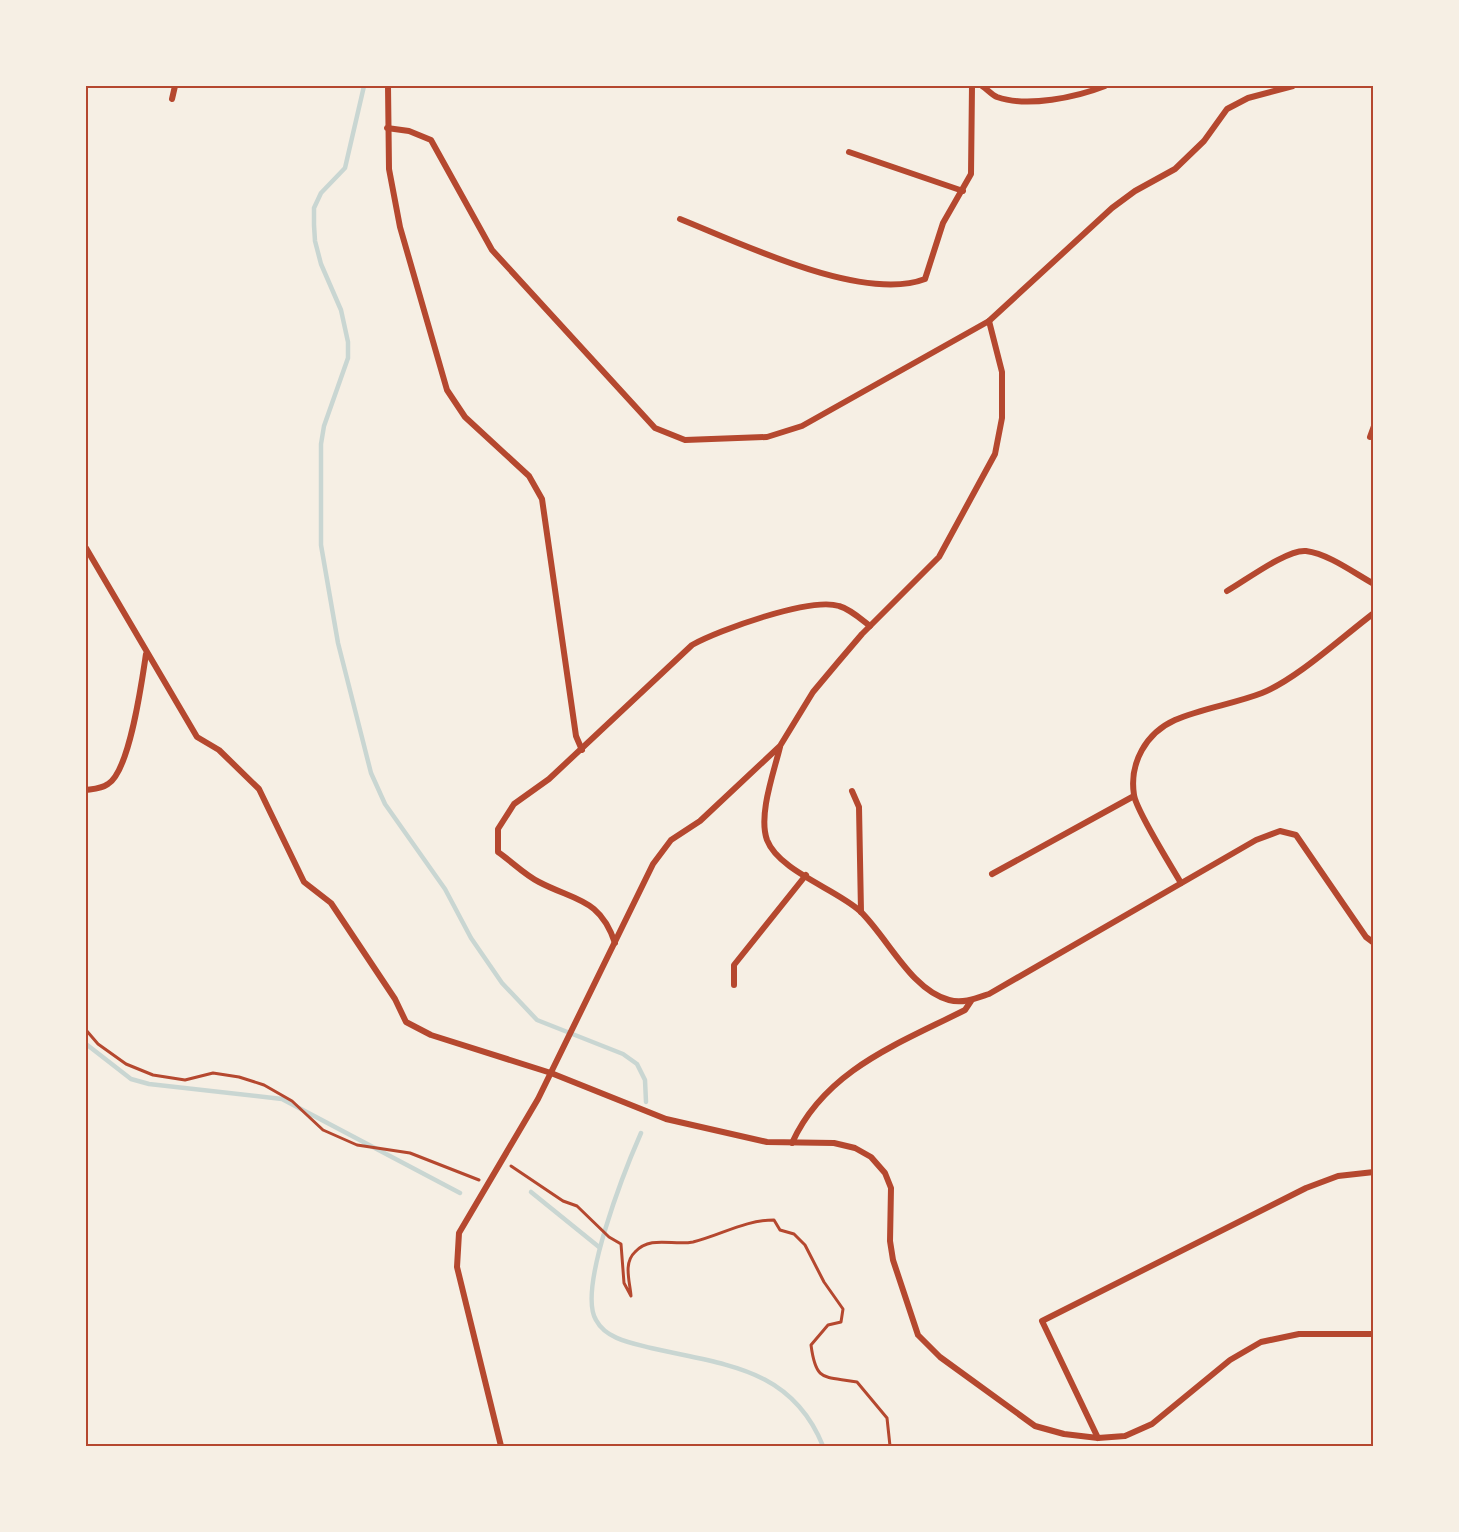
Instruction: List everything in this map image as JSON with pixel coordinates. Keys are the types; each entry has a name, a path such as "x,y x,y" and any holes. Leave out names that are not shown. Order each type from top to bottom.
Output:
{"street":[{"path":"172,99 175,86"},
{"path":"388,86 389,169 400,227 447,390 465,417 529,476 542,499 576,736 582,750"},
{"path":"680,219 789,262 843,279 912,284 925,279 943,223 972,174 972,86"},
{"path":"982,86 998,97 1032,101 1080,96 1105,86"},
{"path":"387,128 409,131 431,140 492,250 656,428 685,440 767,438 802,426 989,321 1112,208 1135,191 1175,169 1204,141 1227,109 1248,98 1293,86"},
{"path":"849,152 963,191"},
{"path":"501,1446 457,1267 457,1245 465,1221 490,1184 551,1073 653,864 671,840 700,821 780,746 813,692 870,626 939,557 995,454 1002,418 1002,372 989,321"},
{"path":"1370,438 1374,426"},
{"path":"86,548 197,737 219,750 259,789 303,882 331,903 395,999 406,1022 431,1035 551,1073 666,1119 767,1143 834,1143 855,1148 871,1157 885,1173 893,1197 890,1241 895,1272 918,1335 939,1357 1035,1426 1064,1434 1098,1438 1125,1436 1152,1424 1230,1360 1262,1342 1299,1334 1374,1334"},
{"path":"1227,591 1290,555 1305,551 1323,556 1374,584"},
{"path":"615,943 609,924 594,906 539,882 498,852 498,829 514,804 549,779 692,645 706,637 734,625 813,605 838,605 870,626"},
{"path":"1181,883 1134,796 1134,775 1139,754 1149,738 1173,721 1264,692 1295,673 1374,614"},
{"path":"86,790 110,784 118,773 129,746 147,653"},
{"path":"780,746 765,809 767,840 778,857 861,912 920,984 950,1000 971,1001 989,994 1256,840 1280,831 1296,836 1366,938 1374,943"},
{"path":"852,791 859,807 861,912"},
{"path":"992,874 1134,796"},
{"path":"734,985 734,965 806,875"},
{"path":"792,1143 809,1113 846,1074 886,1048 965,1010 971,1001"},
{"path":"1098,1438 1042,1321 1306,1188 1338,1176 1374,1172"}],"path":[{"path":"86,1030 98,1044 126,1064 153,1075 185,1080 213,1073 239,1077 264,1085 292,1101 323,1130 357,1145 410,1152 490,1184"},
{"path":"503,1161 563,1201 577,1206 609,1237 621,1244 624,1283 632,1296 627,1266 634,1252 648,1242 693,1242 760,1220 774,1220 780,1230 794,1234 805,1245 824,1282 843,1309 841,1322 828,1325 811,1345 816,1371 825,1379 857,1382 887,1418 890,1446"}],"waterway":[{"path":"364,86 345,168 321,193 314,208 314,225 315,241 321,264 341,310 348,342 348,358 324,426 321,444 321,545 338,643 371,773 385,804 445,889 471,938 502,983 537,1020 623,1054 637,1064 645,1080 646,1102"},
{"path":"86,1044 131,1079 149,1084 282,1099 460,1193"},
{"path":"641,1133 615,1199 598,1256 592,1304 596,1320 606,1332 620,1339 729,1366 774,1385 793,1400 809,1420 823,1446"},
{"path":"531,1192 599,1247"}]}
